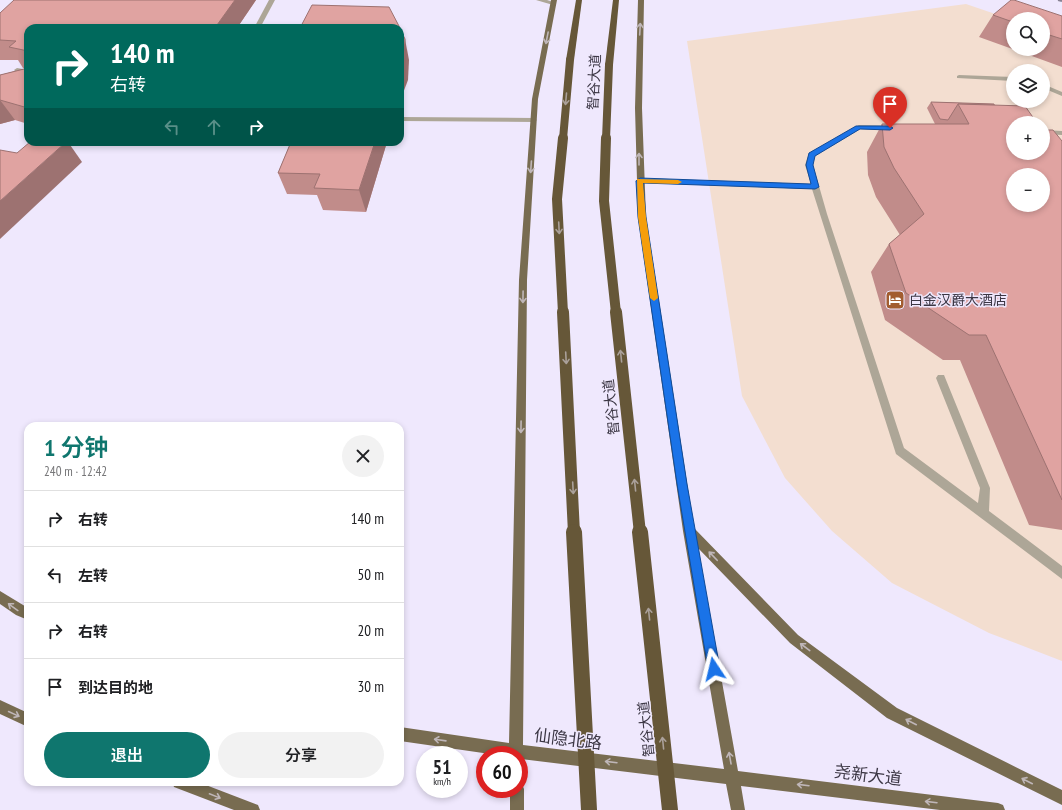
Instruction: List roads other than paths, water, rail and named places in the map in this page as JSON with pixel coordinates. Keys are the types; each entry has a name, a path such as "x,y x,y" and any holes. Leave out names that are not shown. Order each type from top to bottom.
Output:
{"highway":[{"name":"智谷大道","path":"579,0 570,60 557,199 590,810"},
{"name":"智谷大道","path":"616,0 609,65 604,201 670,810"}],"main road":[{"path":"641,0 639,43 640,181 642,217 690,531 738,810"},
{"path":"516,746 523,280 535,99 554,1"},
{"path":"690,531 794,639 892,712 1062,798"},
{"path":"0,597 24,612"},
{"path":"0,707 24,718"},
{"name":"仙隐北路","path":"404,735 476,746"},
{"name":"仙隐北路","path":"528,754 733,776"},
{"name":"尧新大道","path":"733,776 998,810"},
{"path":"190,786 253,810"},
{"path":"516,798 517,810"}],"lane":[{"path":"259,24 272,0"},
{"path":"539,0 554,1"},
{"path":"17,70 24,71"},
{"path":"959,77 1006,79"},
{"path":"1050,89 1062,94"},
{"path":"404,119 534,120"},
{"path":"905,128 859,127 812,155 809,165 900,451 1062,573"},
{"path":"1050,132 1062,133"},
{"path":"640,181 815,187"},
{"path":"941,378 985,488 983,514"}],"railway":[{"path":"1058,0 1062,1"}],"place":[{"name":"白金汉爵大酒店","path":"895,300"}]}
